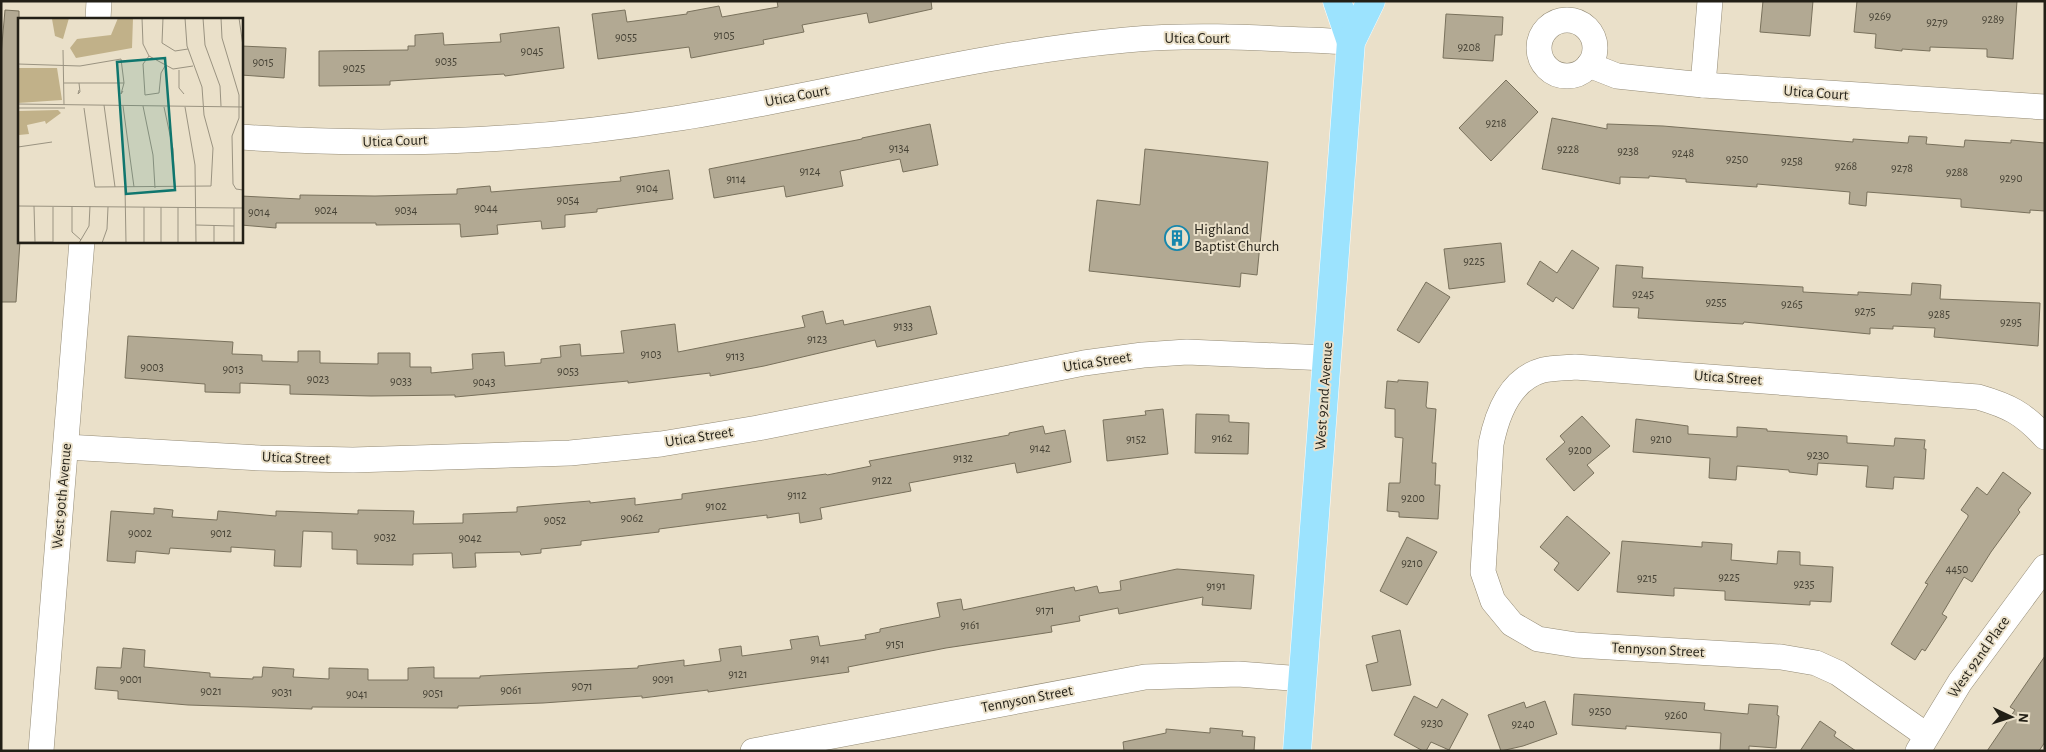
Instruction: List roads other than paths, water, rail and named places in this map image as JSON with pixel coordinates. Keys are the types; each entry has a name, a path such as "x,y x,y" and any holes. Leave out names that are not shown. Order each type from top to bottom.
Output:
{"main road":[{"name":"West 92nd Avenue","path":"1337,1 1351,42"},
{"name":"West 92nd Avenue","path":"1297,751 1351,42 1371,1"}],"street":[{"path":"98,18 99,1"},
{"path":"1703,85 1710,1"},
{"name":"Utica Court","path":"242,137 354,142 412,141 603,129 675,119 1000,56 1074,46 1173,37 1351,42"},
{"name":"Utica Court","path":"1589,65 1617,76 1703,85 2045,107"},
{"name":"West 90th Avenue","path":"41,751 82,242"},
{"name":"Utica Street","path":"66,447 260,458 353,460 570,453 661,444 758,428 1084,363 1143,355 1187,352 1327,358"},
{"name":"Utica Street","path":"1488,492 1491,444 1494,427 1504,400 1522,382 1542,370 1575,367 1978,397 2000,403 2020,413 2045,437"},
{"name":"Tennyson Street","path":"1488,492 1484,572 1493,601 1512,624 1538,639 1576,645 1781,657 1816,663 1838,673 1922,743"},
{"name":"West 92nd Place","path":"1922,743 1960,682 2045,567"},
{"name":"Tennyson Street","path":"753,751 1145,677 1238,674 1303,679"}],"place":[{"name":"Highland Baptist Church","path":"1177,238"}]}
